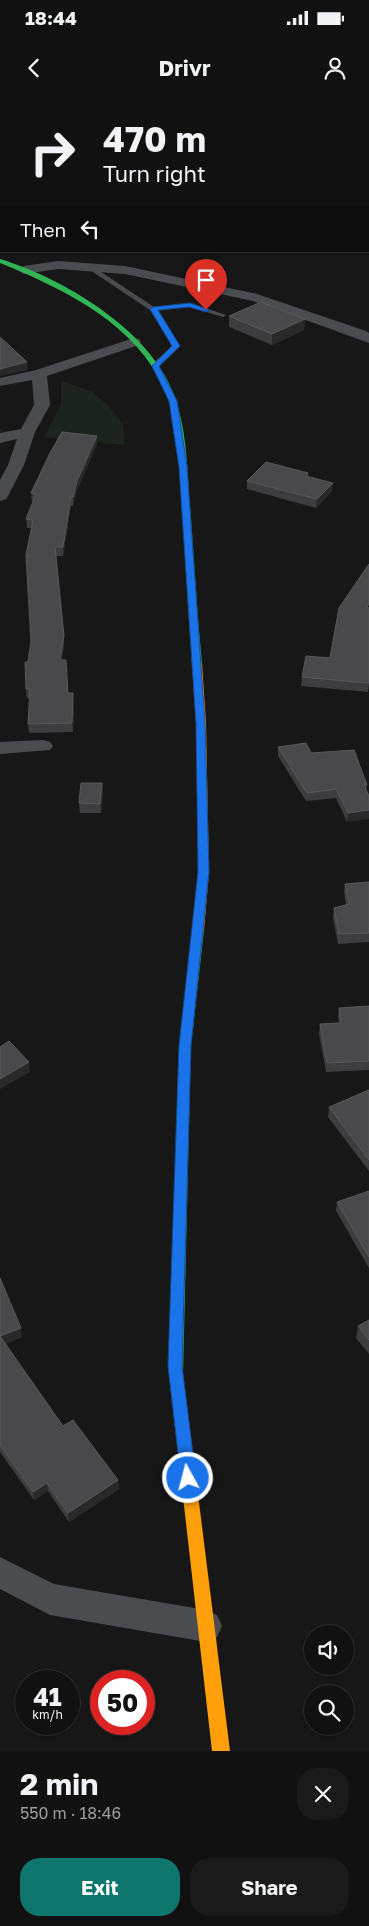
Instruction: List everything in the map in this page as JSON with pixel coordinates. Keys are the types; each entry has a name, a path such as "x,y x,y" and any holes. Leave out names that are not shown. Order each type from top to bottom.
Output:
{"main road":[{"path":"0,261 52,283 101,312 134,342 155,366 173,401 178,425 183,467 200,723 204,872 185,1046 175,1366 221,1751"}],"street":[{"path":"24,270 58,265 92,266 125,270 257,298 362,334 369,339"},
{"path":"0,382 39,374 134,342"},
{"path":"0,496 42,405 39,374"},
{"path":"0,438 28,432"},
{"path":"0,748 43,746"},
{"path":"0,1572 50,1599 206,1626"}],"lane":[{"path":"92,266 95,271 153,309 176,346 155,366"},
{"path":"153,309 190,305 223,315"}],"shaded area":[{"path":"61,381 91,391 109,406 123,425 125,445 44,437 61,405"}],"building":[{"path":"261,302 305,319 272,334 229,316"},
{"path":"0,337 27,362 0,369"},
{"path":"62,432 97,436 77,481 73,497 71,497 63,547 55,547 64,636 60,660 66,660 68,693 73,693 72,723 28,724 30,689 26,689 25,662 28,662 31,641 26,555 33,520 26,519 36,494 31,493"},
{"path":"266,462 308,473 306,476 333,483 317,499 247,481"},
{"path":"369,564 369,604 367,607 369,608 369,683 302,677 306,656 330,658 339,608"},
{"path":"306,743 311,753 354,750 367,785 364,785 369,796 369,810 348,813 336,789 307,793 278,747"},
{"path":"81,783 102,783 100,804 79,803"},
{"path":"369,882 369,933 339,934 334,908 349,904 345,884"},
{"path":"369,1006 369,1061 327,1063 320,1024 341,1023 339,1008"},
{"path":"9,1041 29,1062 0,1079 0,1047"},
{"path":"369,1090 369,1160 329,1107"},
{"path":"369,1191 369,1257 337,1202"},
{"path":"0,1278 21,1328 0,1336"},
{"path":"369,1320 369,1340 358,1326"},
{"path":"0,1336 63,1426 73,1420 118,1480 68,1513 47,1483 33,1492 0,1445"}],"traffic: fast":[{"path":"0,261 69,292 111,320 147,354 169,391 179,427 184,465 197,664"},
{"path":"176,1374 185,1046 198,930"}],"traffic: slow":[{"path":"197,664 201,723 204,872 198,930"},
{"path":"176,1374 221,1751"}],"route":[{"path":"188,1478 175,1366 185,1046 204,872 200,723 183,467 178,425 173,401 155,366 176,346 153,309 190,305 206,310"}]}
